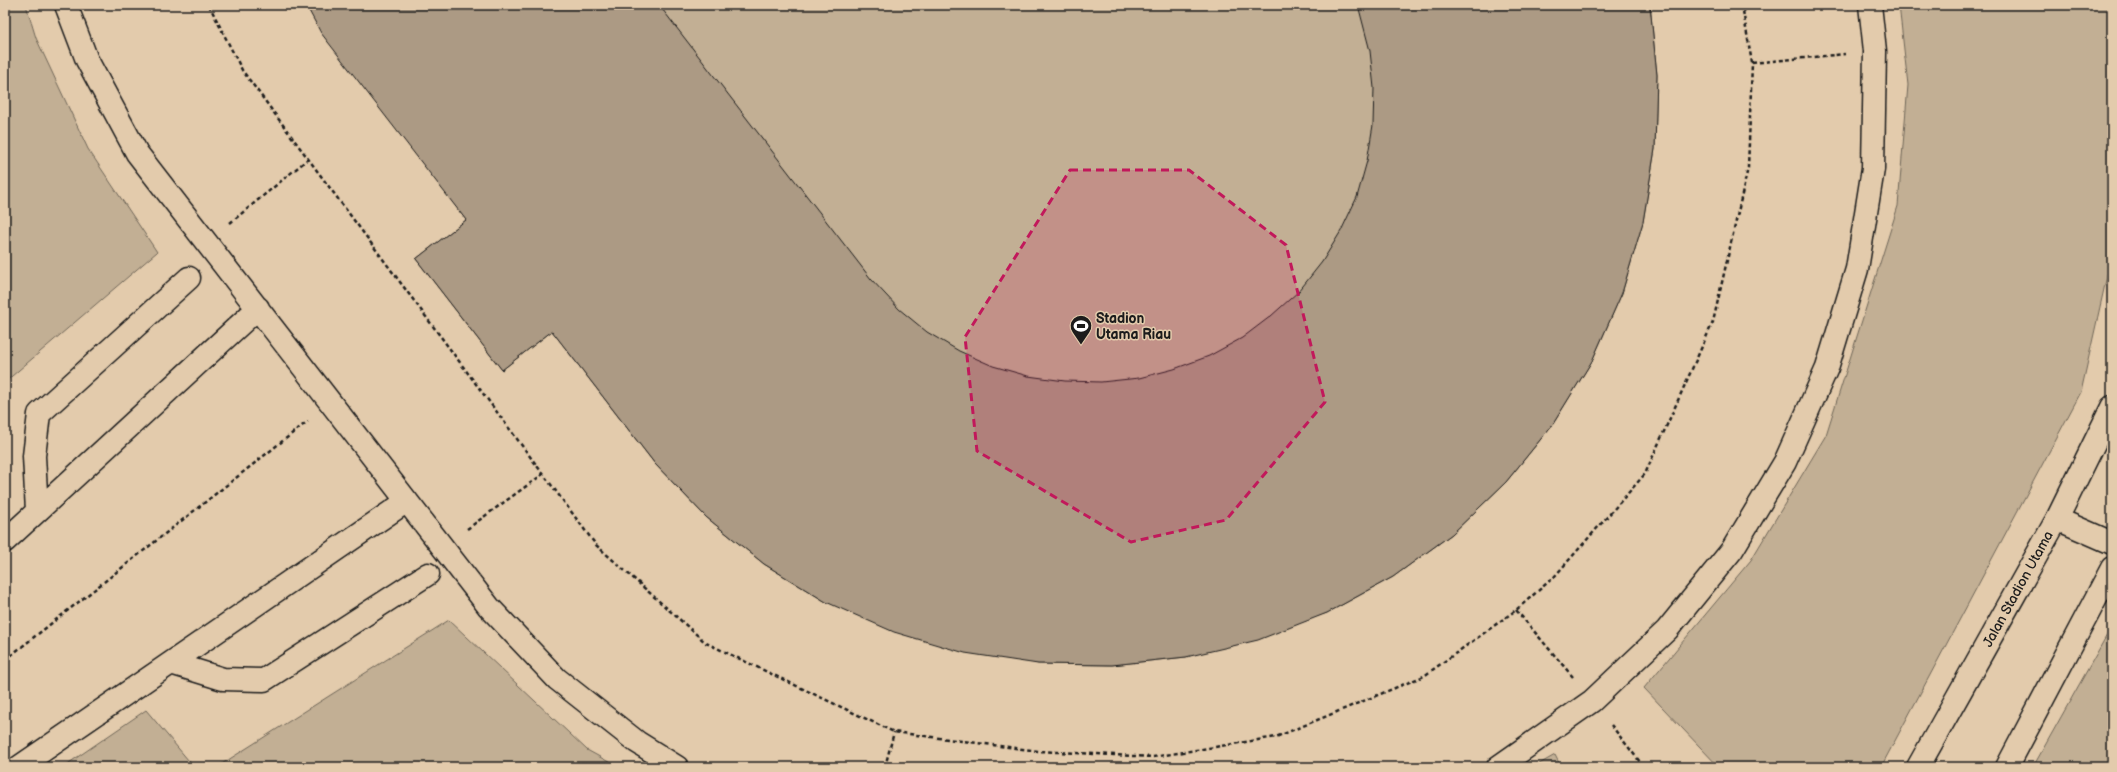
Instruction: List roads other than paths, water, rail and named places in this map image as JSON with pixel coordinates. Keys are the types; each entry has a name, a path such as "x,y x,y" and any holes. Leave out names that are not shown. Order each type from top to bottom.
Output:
{"lane":[{"path":"66,5 87,60 137,153 489,607 557,679 637,742 677,767"},
{"path":"1498,767 1592,701 1667,630 1732,550 1786,462 1827,368 1857,269 1873,169 1876,51 1870,5"},
{"path":"37,512 34,456 39,414 189,278"},
{"path":"5,541 258,308"},
{"name":"Jalan Stadion Utama","path":"1918,767 2057,519 2112,407"},
{"path":"19,767 407,501"},
{"path":"2057,519 2112,543"},
{"path":"2007,767 2112,568"},
{"path":"170,663 223,678 264,680 428,574"}],"place":[{"name":"Stadion Utama Riau","path":"1081,346"}]}
